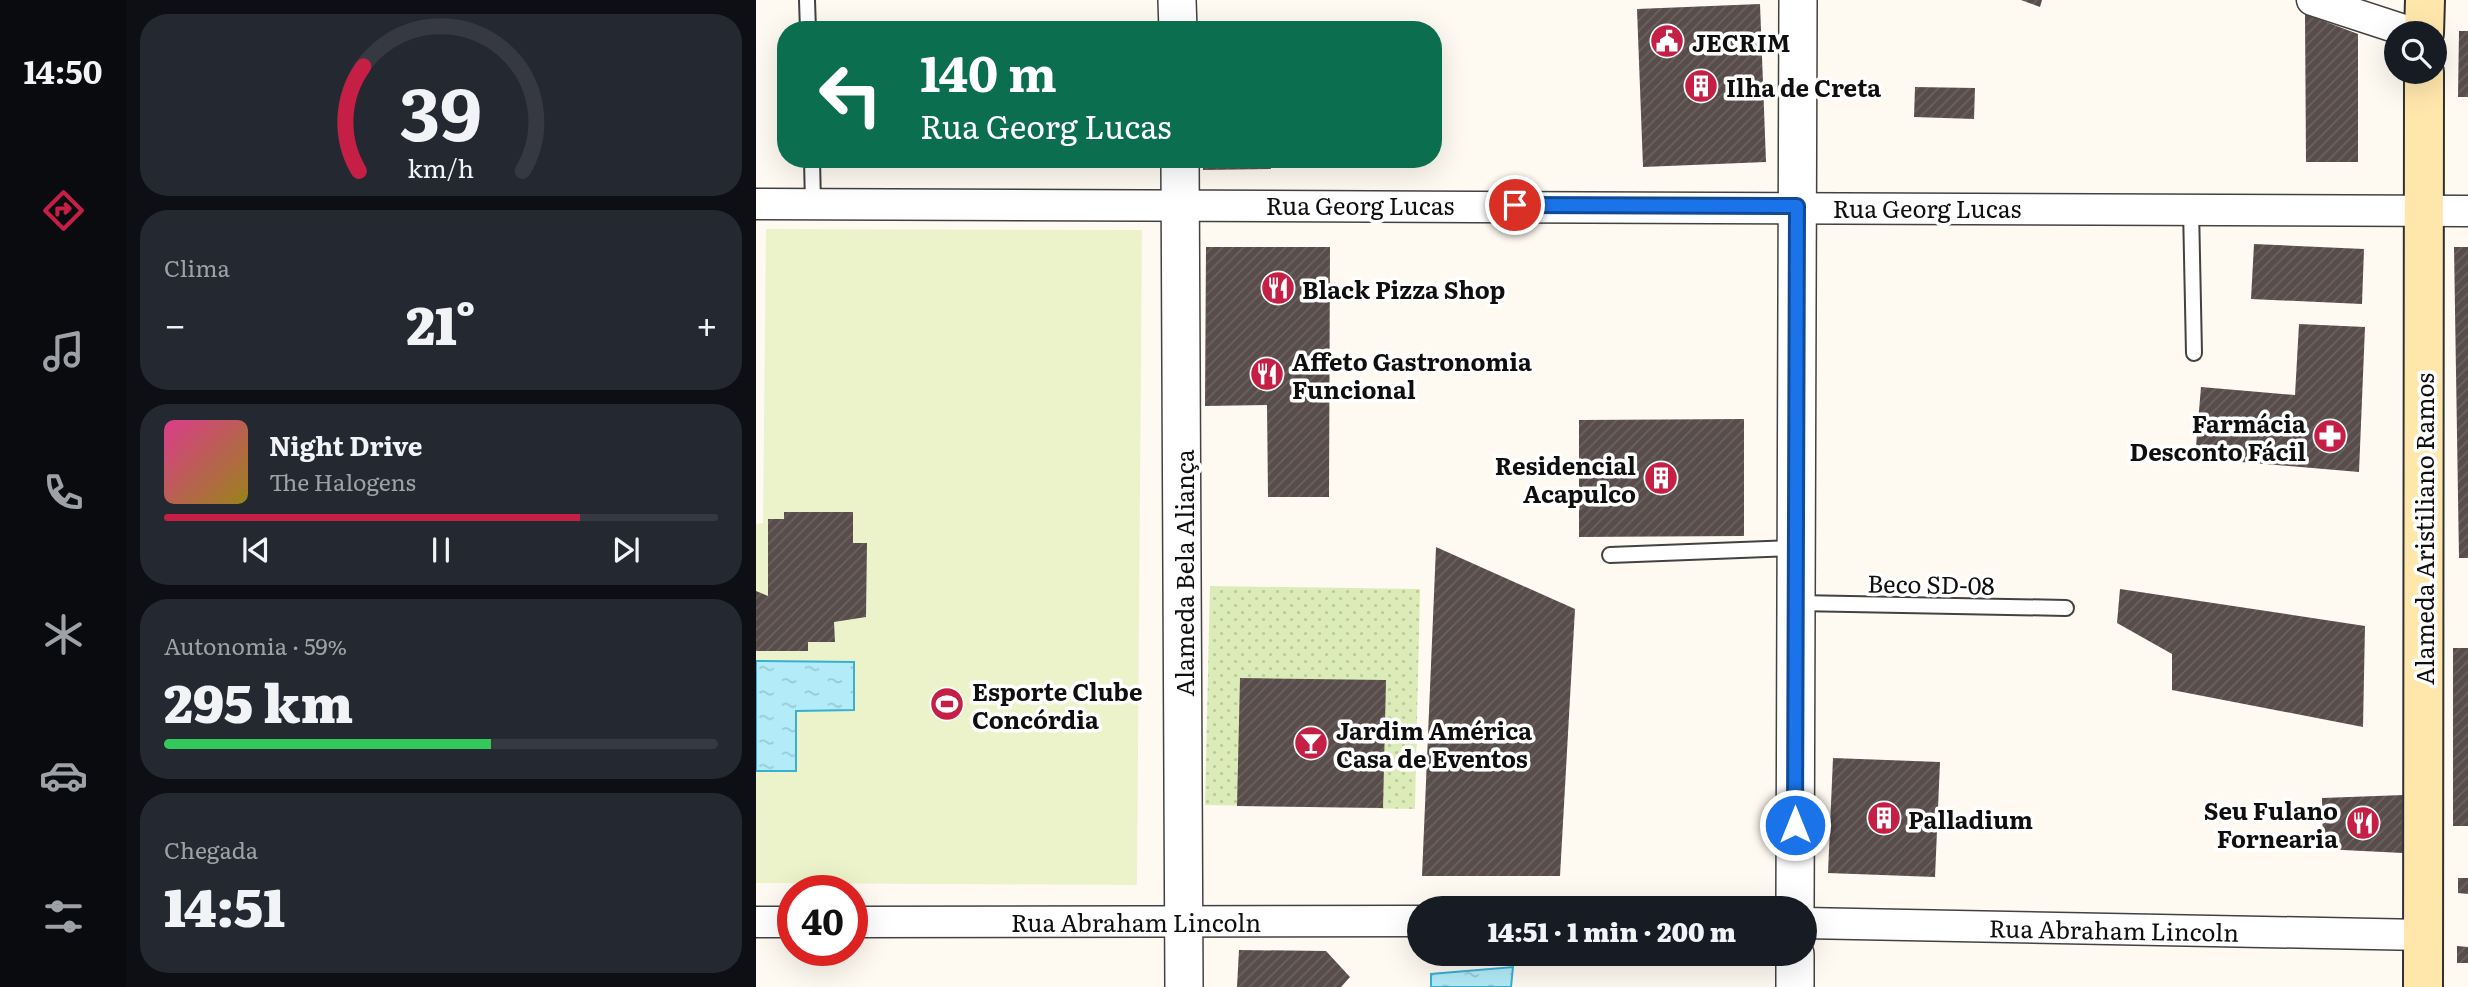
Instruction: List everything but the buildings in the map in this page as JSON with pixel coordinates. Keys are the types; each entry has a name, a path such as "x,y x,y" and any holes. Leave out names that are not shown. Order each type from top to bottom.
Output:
{"main road":[{"path":"2424,0 2424,21"},
{"name":"Alameda Aristiliano Ramos","path":"2423,987 2424,84"}],"street":[{"path":"1177,0 1178,21"},
{"path":"1795,896 1798,0"},
{"path":"2312,0 2384,24"},
{"name":"Alameda Bela Aliança","path":"1180,168 1184,987"},
{"name":"Rua Georg Lucas","path":"756,204 1797,206 2468,211"},
{"name":"Rua Abraham Lincoln","path":"868,922 1407,921"},
{"path":"756,922 777,922"},
{"name":"Rua Abraham Lincoln","path":"1817,923 2423,935"},
{"path":"1794,987 1795,966"}],"lane":[{"path":"807,0 808,21"},
{"path":"812,168 813,205"},
{"path":"2191,208 2193,353"},
{"path":"1610,555 1796,548"},
{"name":"Beco SD-08","path":"1796,603 2066,607"}],"green space":[{"name":"Esporte Clube Concórdia","path":"766,229 1142,230 1137,885 868,884 868,875 777,875 777,883 756,883 756,524 763,523"},
{"path":"1210,586 1420,589 1415,809 1205,805"}],"water":[{"path":"756,661 854,662 854,710 796,711 796,771 756,771"},
{"path":"1513,967 1511,987 1431,987 1431,974"}],"place":[{"name":"JECRIM","path":"1667,41"},
{"name":"Ilha de Creta","path":"1701,86"},
{"name":"Black Pizza Shop","path":"1278,288"},
{"name":"Affeto Gastronomia Funcional","path":"1267,374"},
{"name":"Farmácia Desconto Fácil","path":"2330,436"},
{"name":"Residencial Acapulco","path":"1661,478"},
{"name":"Esporte Clube Concórdia","path":"947,704"},
{"name":"Jardim América Casa de Eventos","path":"1311,743"},
{"name":"Palladium","path":"1884,818"},
{"name":"Seu Fulano Fornearia","path":"2363,823"}],"route":[{"path":"1515,205 1797,206 1795,825"}]}
